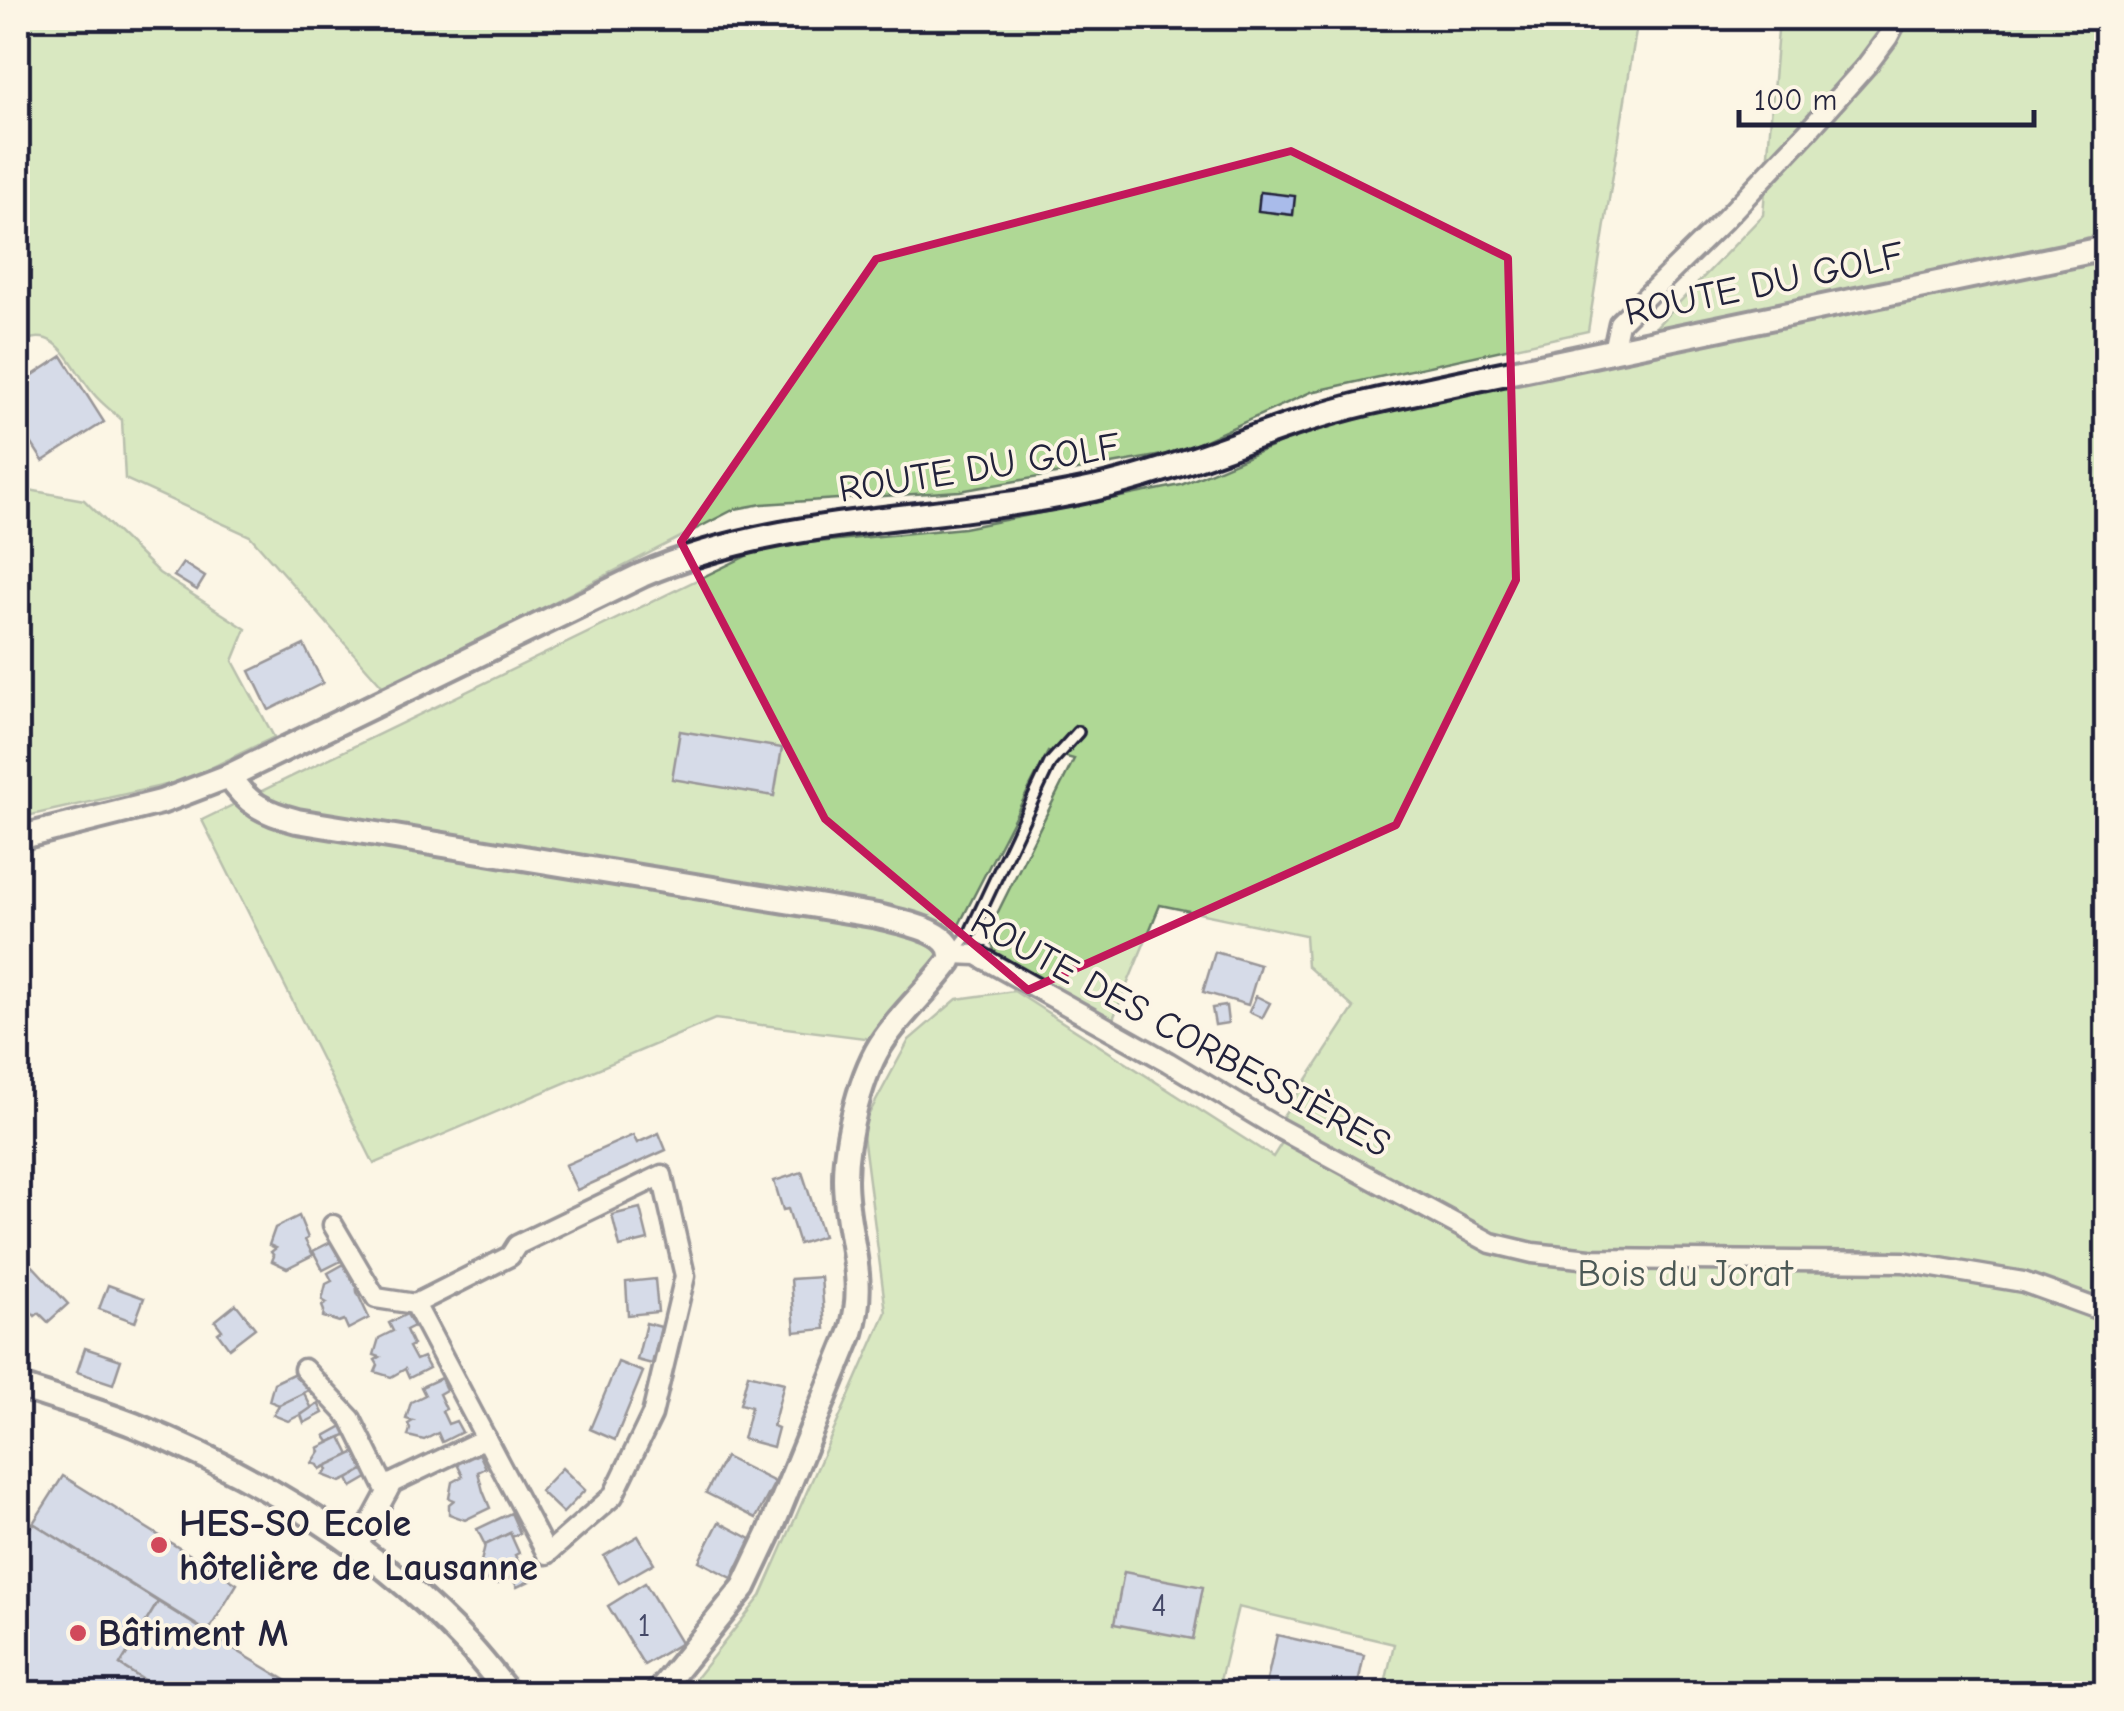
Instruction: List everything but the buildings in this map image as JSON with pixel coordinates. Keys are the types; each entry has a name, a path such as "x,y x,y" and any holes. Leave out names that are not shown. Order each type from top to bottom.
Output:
{"main road":[{"name":"ROUTE DU GOLF","path":"18,838 161,802 229,776 642,575 714,548 796,530 985,507 1091,489 1166,470 1339,410 2106,248"},
{"name":"ROUTE DES CORBESSIÈRES","path":"229,776 248,800 268,814 878,916 938,936 951,946 953,954"},
{"path":"657,1694 744,1587 851,1332 859,1300 845,1178 852,1122 869,1068 883,1040 946,968 953,954"},
{"path":"18,1386 131,1424 227,1467 307,1512 358,1546 448,1624 508,1694"}],"street":[{"path":"1613,351 1619,323 1808,132 1867,65 1898,18"},
{"name":"ROUTE DES CORBESSIÈRES","path":"953,954 978,955 1276,1126 1491,1243 1590,1260 1904,1262 2023,1282 2106,1312"},
{"path":"333,1225 376,1298 415,1304 510,1256 517,1245 662,1175 686,1276 652,1415 613,1496 548,1554 415,1304"},
{"path":"304,1369 351,1420 387,1492"},
{"path":"358,1546 392,1483 486,1438"}],"lane":[{"path":"953,954 971,931 1050,764 1078,732"}],"highlighted area":[{"path":"1291,151 1508,258 1516,580 1396,825 1028,990 825,819 681,542 876,259"}],"green space":[{"path":"18,18 1638,18 1588,331 1311,392 1179,452 960,491 735,509 385,689 250,536 125,479 122,420 96,397 62,350 43,338 18,345"},
{"name":"Bois du Jorat","path":"1779,18 2106,18 2106,1693 1383,1693 1394,1644 1238,1607 1217,1693 684,1693 761,1596 886,1312 862,1127 909,1040 957,999 1014,991 1273,1157 1293,1125 1281,1119 1354,1008 1307,966 1305,935 1160,905 1113,1019 995,954 989,930 1074,759 1048,752 947,948 872,1039 715,1019 374,1164 202,820 765,547 964,528 1181,485 1321,426 1627,357 1763,215"},
{"path":"18,488 84,500 159,573 246,629 233,661 274,737 184,781 18,818"}],"place":[{"name":"HES-SO Ecole hôtelière de Lausanne","path":"159,1545"},
{"name":"Bâtiment M","path":"78,1633"}]}
